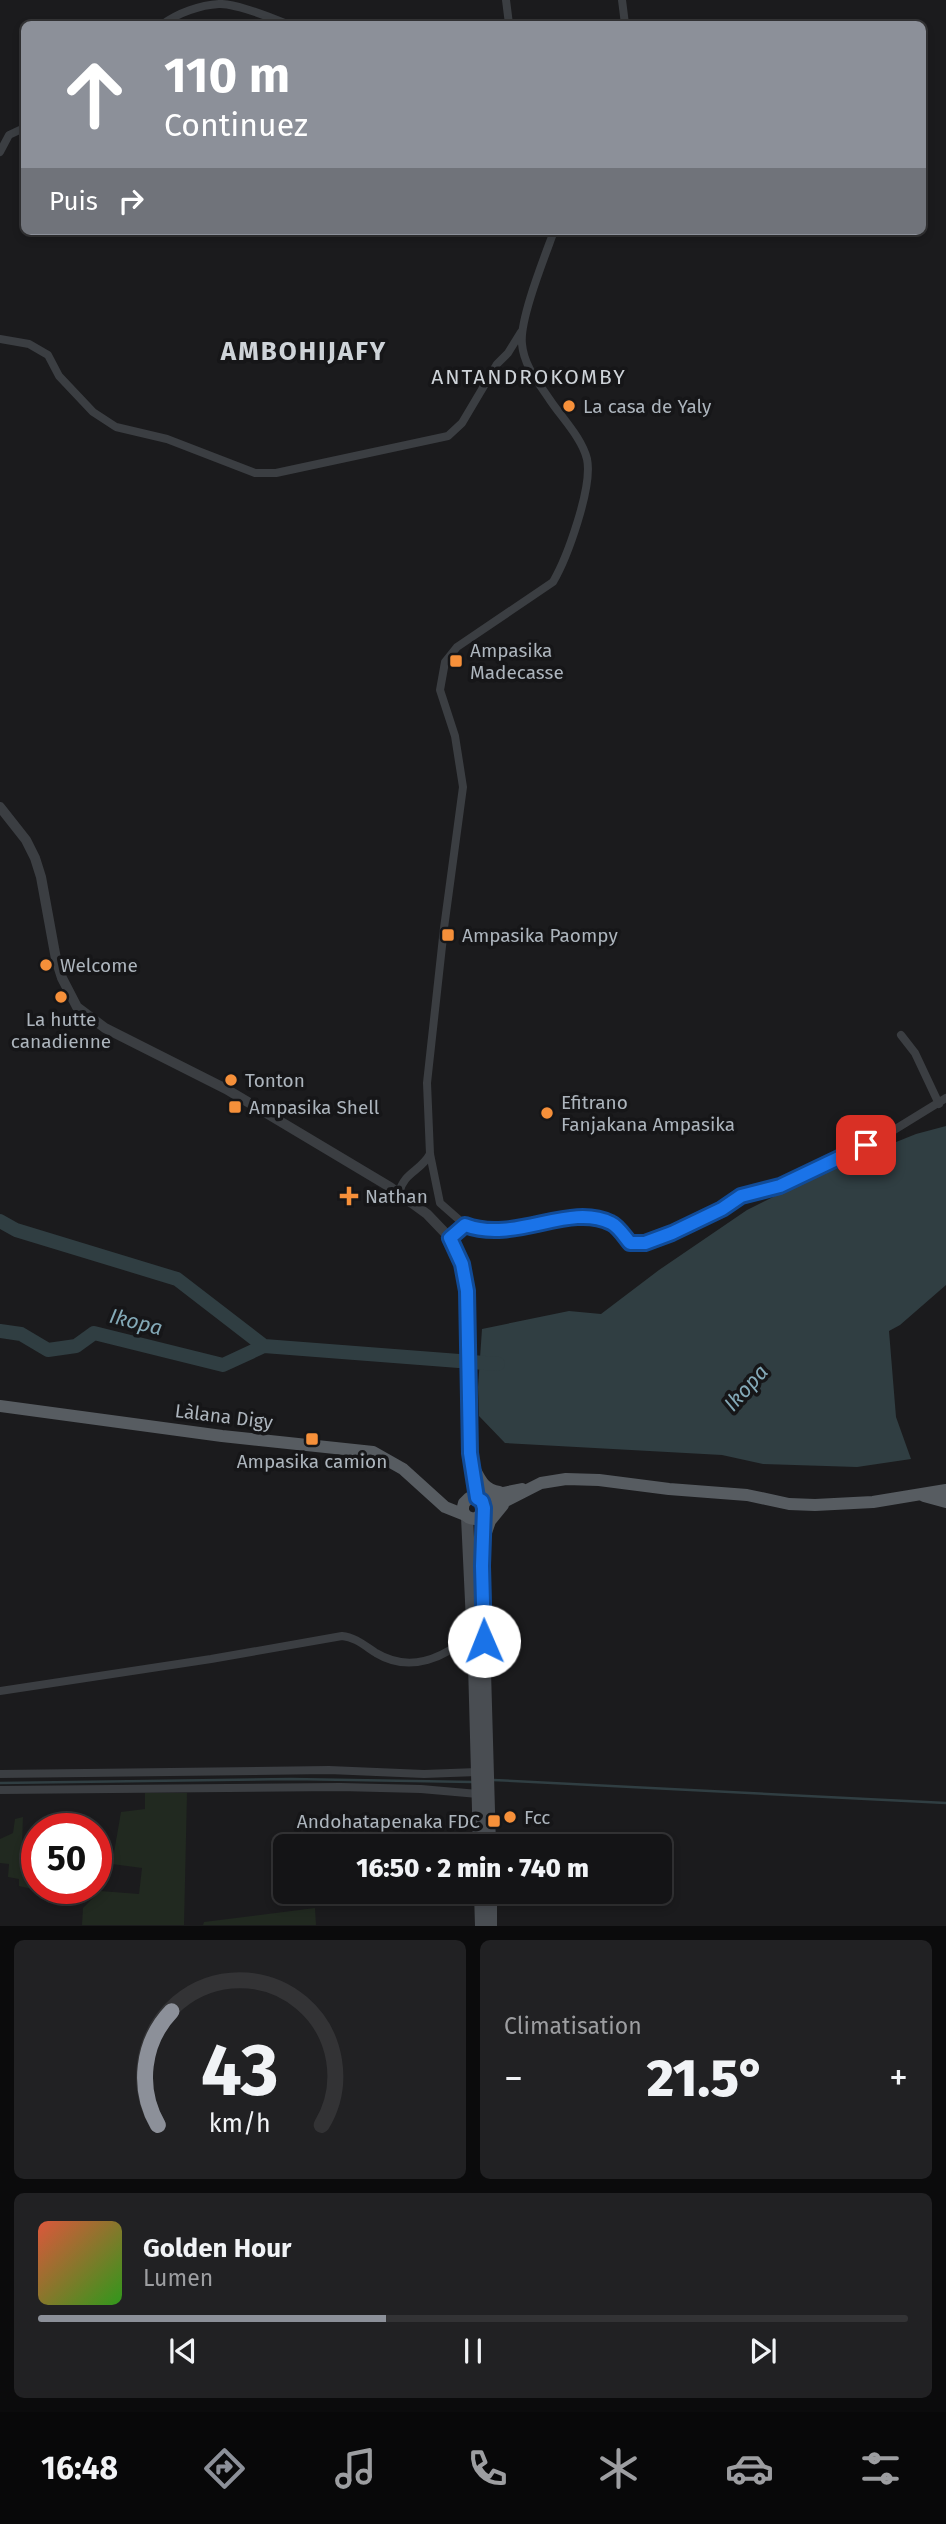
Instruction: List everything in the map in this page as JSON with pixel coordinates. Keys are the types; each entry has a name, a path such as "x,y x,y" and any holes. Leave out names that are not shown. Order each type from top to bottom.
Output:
{"main road":[{"name":"Làlana Digy","path":"0,1406 222,1436 373,1452 403,1469 445,1507 466,1516"},
{"path":"471,1458 482,1485 504,1498"},
{"path":"466,1516 478,1518 504,1498 549,1481 599,1479 668,1489 747,1495 789,1504 846,1503 920,1496 946,1490"},
{"path":"846,1503 946,1482"},
{"path":"430,1494 449,1500 504,1498"},
{"path":"920,1496 946,1502"},
{"path":"482,1544 490,1521 504,1498"},
{"path":"473,1499 483,1504 484,1512 482,1771"},
{"path":"473,1499 463,1507 466,1516 483,1793 488,1834"},
{"path":"480,1834 483,1793"},
{"path":"480,1904 481,1926"},
{"path":"491,1904 491,1926"}],"street":[{"path":"506,0 509,21"},
{"path":"622,0 625,21"},
{"path":"167,21 176,15 220,4 280,21"},
{"path":"0,152 9,135 21,129"},
{"path":"0,339 29,344 48,355 59,376 93,412 116,427 167,439 255,472 276,473 448,436 462,423 497,363 509,353 522,332 553,235"},
{"path":"522,332 524,356 531,371 577,439 587,460 587,482 572,541 553,582 464,641 445,662 440,690 455,736 463,787 427,1083 430,1154 440,1203 465,1225 495,1231 585,1217 612,1223 630,1243 645,1243 722,1209 741,1196 780,1186 894,1130 906,1120 942,1101 915,1053 901,1035"},
{"path":"0,807 26,840 36,858 56,959 62,978 77,1007 105,1028 226,1088 398,1193 427,1214 450,1238 462,1264 467,1307 473,1499"},
{"path":"398,1193 403,1178 423,1165 430,1154"},
{"path":"450,1238 465,1225"},
{"path":"0,1691 342,1636 355,1639 392,1660 413,1663 435,1660 445,1655 473,1633"},
{"path":"0,1774 329,1770 424,1774 482,1771"},
{"path":"0,1790 340,1787 483,1793"}],"shaded area":[{"path":"145,1793 187,1793 184,1925 82,1925 83,1908 87,1904 112,1904 112,1892 139,1894 142,1868 112,1864 121,1812 145,1809"},
{"path":"21,1818 21,1886 19,1879 8,1877 9,1864 0,1863 0,1839 13,1833 15,1819"},
{"path":"315,1908 316,1925 203,1925 204,1922"}],"water":[{"path":"946,1126 946,1285 900,1325 889,1331 896,1417 911,1459 857,1467 763,1464 722,1455 505,1443 479,1416 482,1329 569,1311 601,1314 659,1270 747,1210 829,1169 916,1134"}],"waterway":[{"name":"Ikopa","path":"0,1221 16,1230 177,1279 264,1346"},
{"name":"Ikopa","path":"0,1331 21,1334 48,1350 76,1346 94,1333 223,1365 264,1346 498,1364"},
{"path":"0,1783 291,1779 473,1782"},
{"path":"493,1780 946,1803"}],"place":[{"name":"La casa de Yaly","path":"569,406"},
{"name":"Ampasika Madecasse","path":"456,661"},
{"name":"Ampasika Paompy","path":"448,935"},
{"name":"Welcome","path":"46,965"},
{"name":"La hutte canadienne","path":"61,997"},
{"name":"Tonton","path":"231,1080"},
{"name":"Ampasika Shell","path":"235,1107"},
{"name":"Efitrano Fanjakana Ampasika","path":"547,1113"},
{"name":"Nathan","path":"349,1196"},
{"name":"Ampasika camion","path":"312,1439"},
{"name":"Fcc","path":"510,1817"},
{"name":"Andohatapenaka FDC","path":"494,1821"}],"district":[{"name":"AMBOHIJAFY","path":"304,351"},
{"name":"ANTANDROKOMBY","path":"529,377"}],"route":[{"path":"484,1641 484,1508 482,1501 477,1498 471,1462 467,1291 457,1248 450,1238 465,1225 495,1231 585,1217 612,1223 630,1243 645,1243 722,1209 741,1196 780,1186 866,1145"}]}
